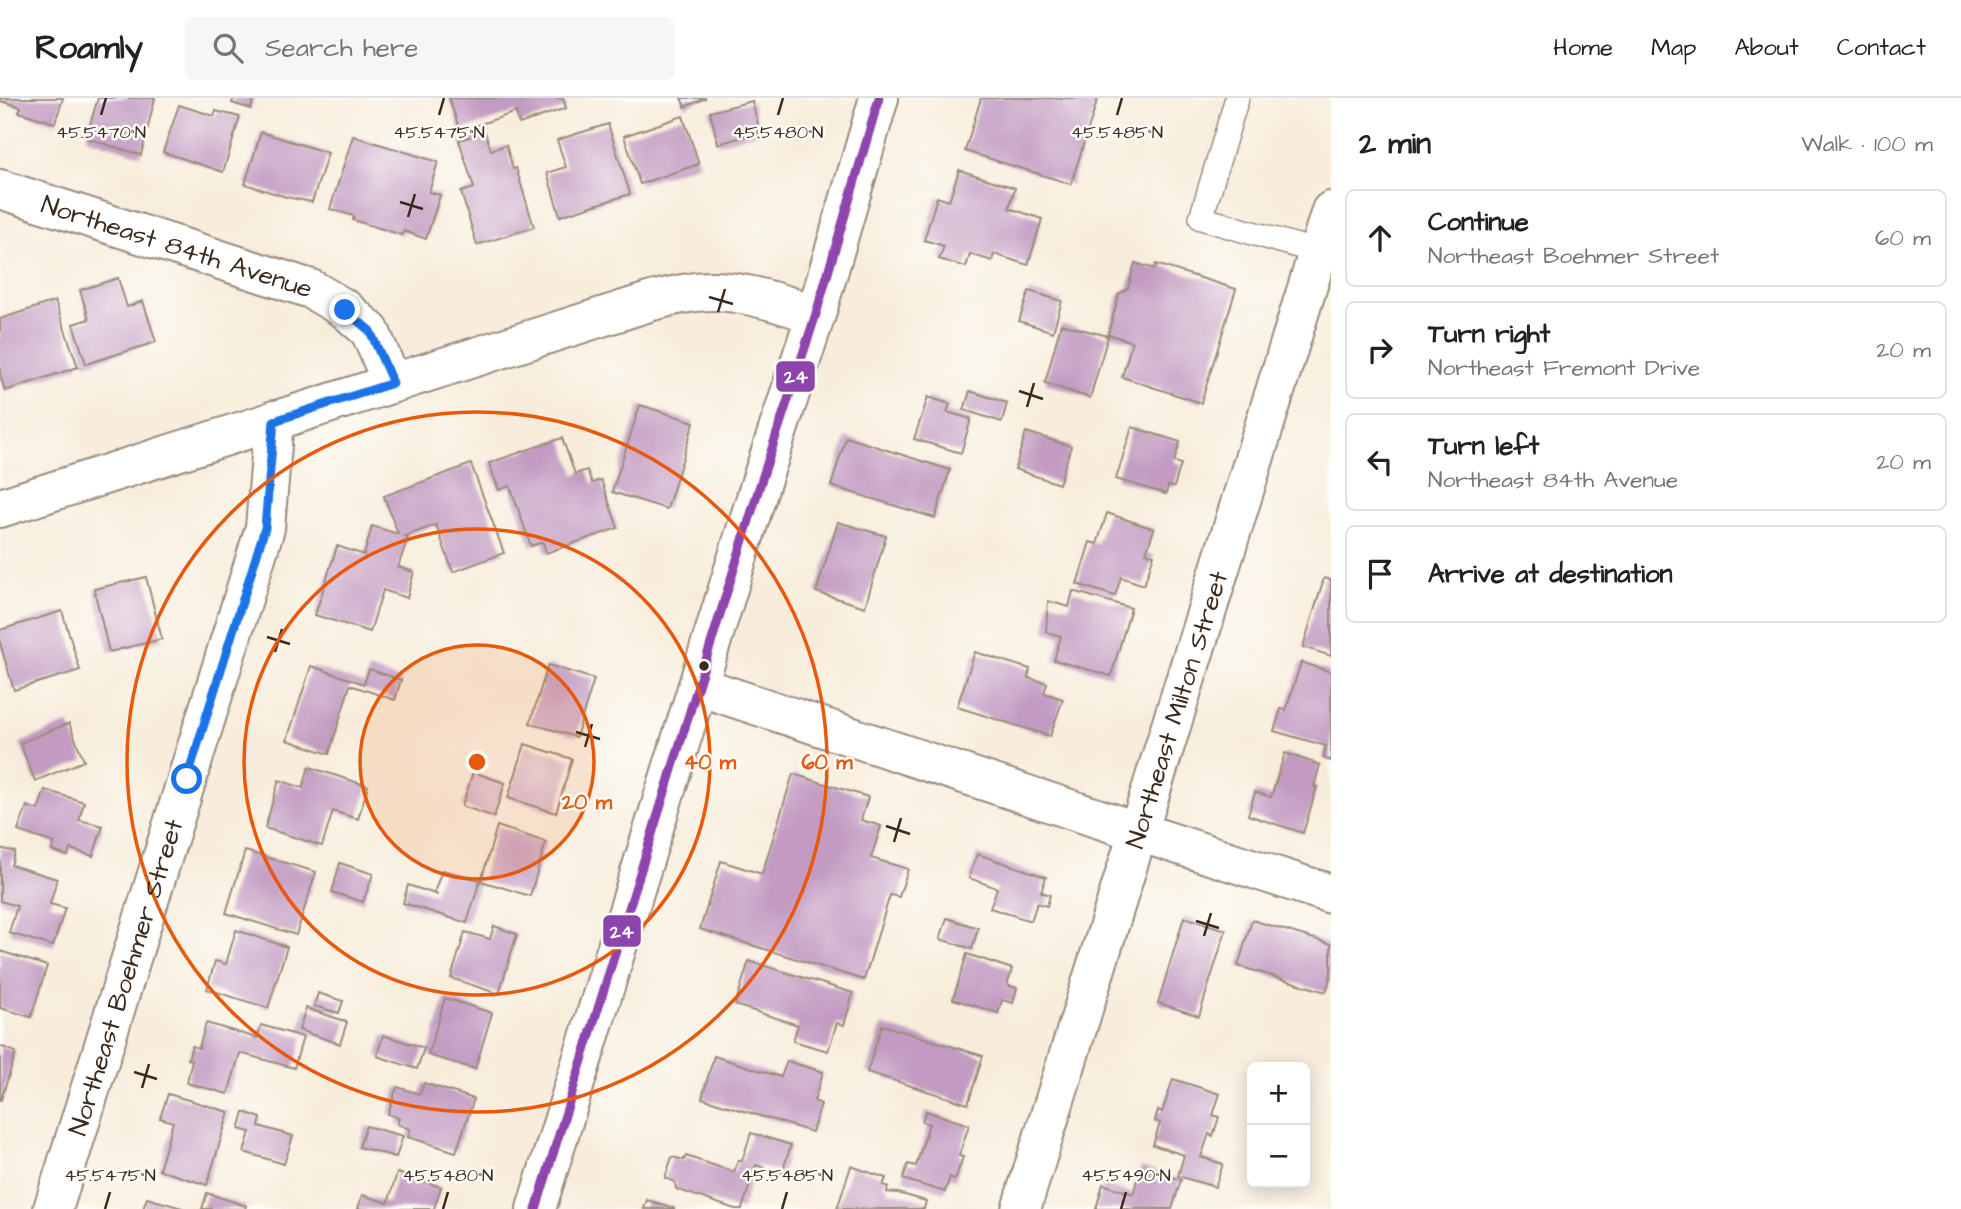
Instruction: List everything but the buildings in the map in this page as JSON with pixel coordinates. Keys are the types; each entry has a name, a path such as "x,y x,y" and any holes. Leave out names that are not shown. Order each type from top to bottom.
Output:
{"street":[{"path":"536,1209 816,314 879,98"},
{"name":"Northeast 84th Avenue","path":"0,189 312,289 345,310 370,331 393,383"},
{"name":"Northeast Milton Street","path":"1021,1209 1331,211"},
{"path":"0,508 652,301 712,291 739,294 816,314"},
{"name":"Northeast Boehmer Street","path":"53,1209 265,528 274,421"},
{"path":"698,686 1331,894"}],"lane":[{"path":"1237,98 1202,218 1318,252"}],"transit line":[{"name":"24","path":"536,1209 760,485 816,314 879,98"}],"route":[{"path":"187,779 265,528 274,421 393,383 370,331 345,310"}]}
